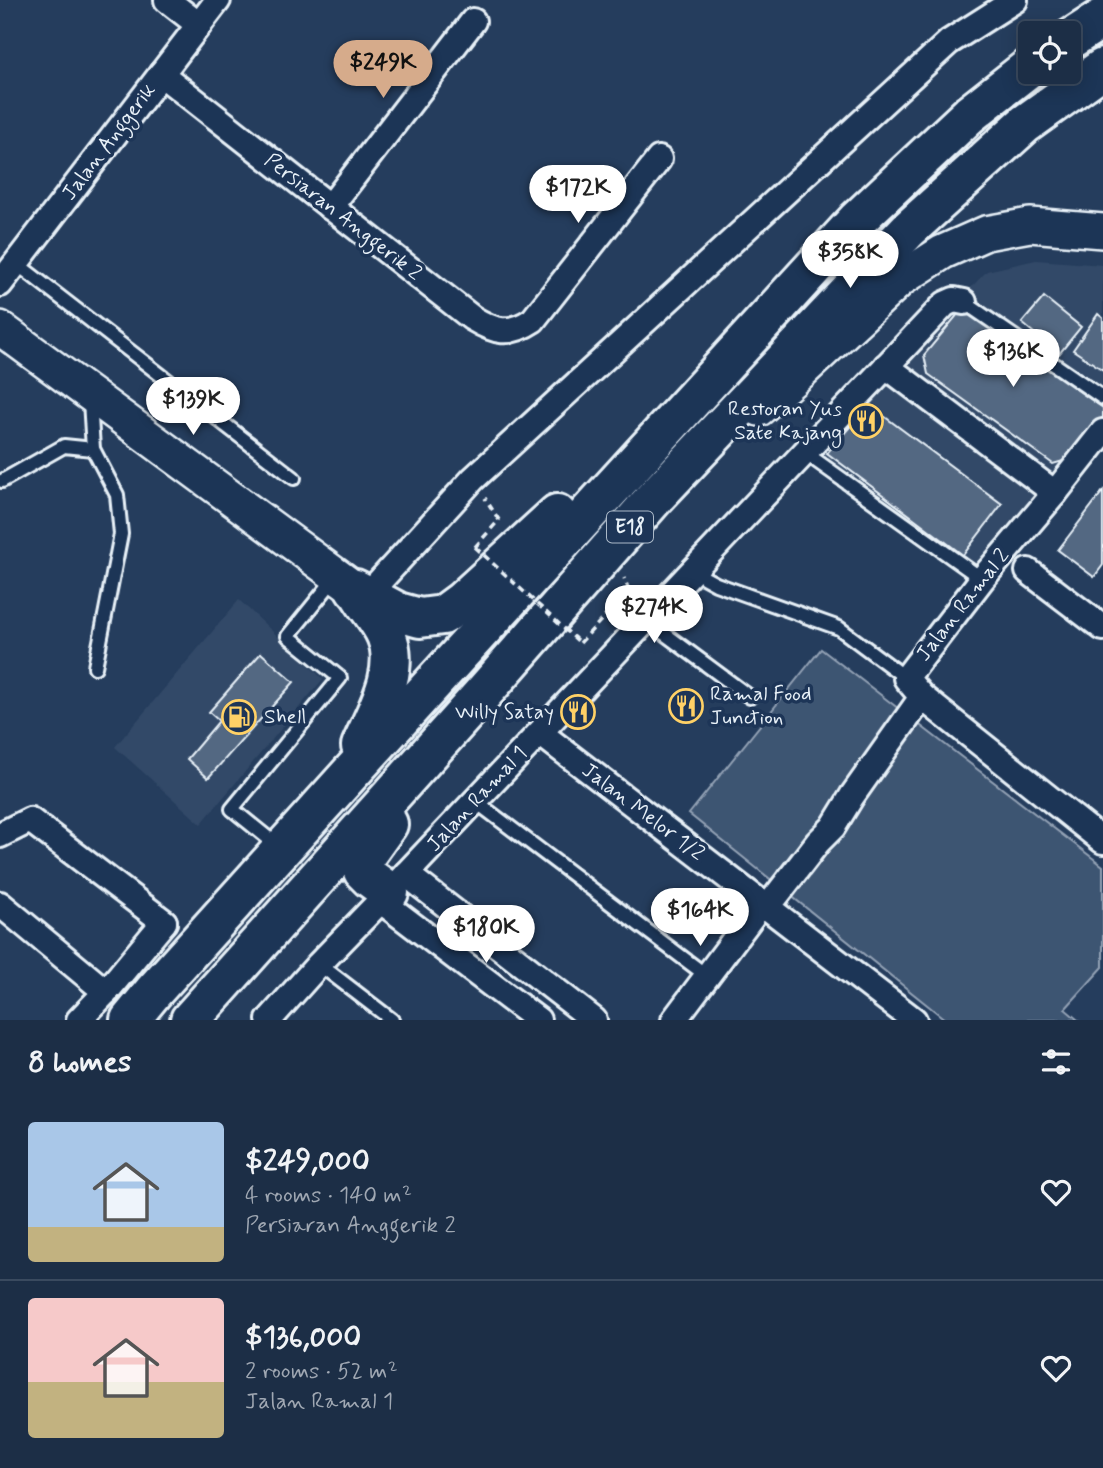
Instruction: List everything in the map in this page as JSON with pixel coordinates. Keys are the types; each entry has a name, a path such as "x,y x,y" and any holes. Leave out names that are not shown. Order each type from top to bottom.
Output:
{"highway":[{"path":"1081,32 1103,18"},
{"name":"E18","path":"190,1020 656,496 908,230 1025,124 1103,68"},
{"name":"E18","path":"124,1006 212,927 857,220 970,114 1018,76"},
{"path":"353,587 398,612 420,618 443,615 462,601 744,342"},
{"path":"348,776 383,698 390,667 386,635 353,587"},
{"path":"392,889 370,878 363,871 363,859 484,692"},
{"path":"196,1020 339,885 352,883 392,889"}],"street":[{"path":"167,0 199,24"},
{"name":"Jalan Anggerik","path":"0,284 218,0"},
{"path":"6,337 89,394 353,587 949,43 1015,0"},
{"path":"330,208 473,21"},
{"name":"Persiaran Anggerik 2","path":"161,74 472,318 487,327 504,331 520,329 533,320 659,159"},
{"path":"656,496 802,372 901,279 943,252 986,233 1030,225 1103,231"},
{"name":"Jalan Ramal 1","path":"269,1020 945,304 954,300 964,302"},
{"path":"886,366 1055,493"},
{"name":"Jalan Ramal 2","path":"1103,432 982,579 906,678 922,697 1103,841"},
{"path":"1028,571 1103,628"},
{"path":"674,1020 707,976 833,827 922,697"},
{"name":"Jalan Melor 1/2","path":"540,733 765,906 903,1017"},
{"path":"0,835 30,820 164,922 212,927"},
{"path":"392,889 538,1020"},
{"path":"392,889 594,1020"},
{"path":"0,904 124,1006"},
{"path":"79,1020 124,1006 164,922"}],"lane":[{"path":"16,263 294,478"},
{"path":"964,302 1103,398"},
{"path":"89,394 93,449 117,495 121,534 95,667"},
{"path":"2,481 64,446 93,449"},
{"path":"804,452 982,579"},
{"path":"694,569 716,584 839,628 906,678"},
{"path":"282,849 232,809 340,678 288,636 353,587"},
{"path":"646,620 750,697"},
{"path":"475,801 707,976"},
{"path":"319,964 392,1020"}],"path":[{"path":"499,520 475,547 580,643 608,612"}],"shaded area":[{"path":"1036,260 1103,265 1103,416 979,568 814,451 987,271"},
{"path":"239,600 323,679 201,824 115,747"},
{"path":"821,649 1103,866 1103,967 1065,1009 1078,1020 946,1020 689,814"}],"building":[{"path":"1044,297 1081,327 1059,354 1022,323"},
{"path":"963,308 1103,408 1103,421 1077,457 1053,464 928,374 924,355"},
{"path":"1098,314 1103,318 1103,370 1073,350"},
{"path":"862,413 881,414 1002,504 963,555 827,453"},
{"path":"1103,491 1103,565 1094,577 1058,550"},
{"name":"Shell","path":"261,653 294,682 208,778 187,759 219,721 209,712"}],"place":[{"name":"Restoran Yus Sate Kajang","path":"866,421"},
{"name":"Ramal Food Junction","path":"686,706"},
{"name":"Willy Satay","path":"578,712"},
{"name":"Shell","path":"239,717"}]}
